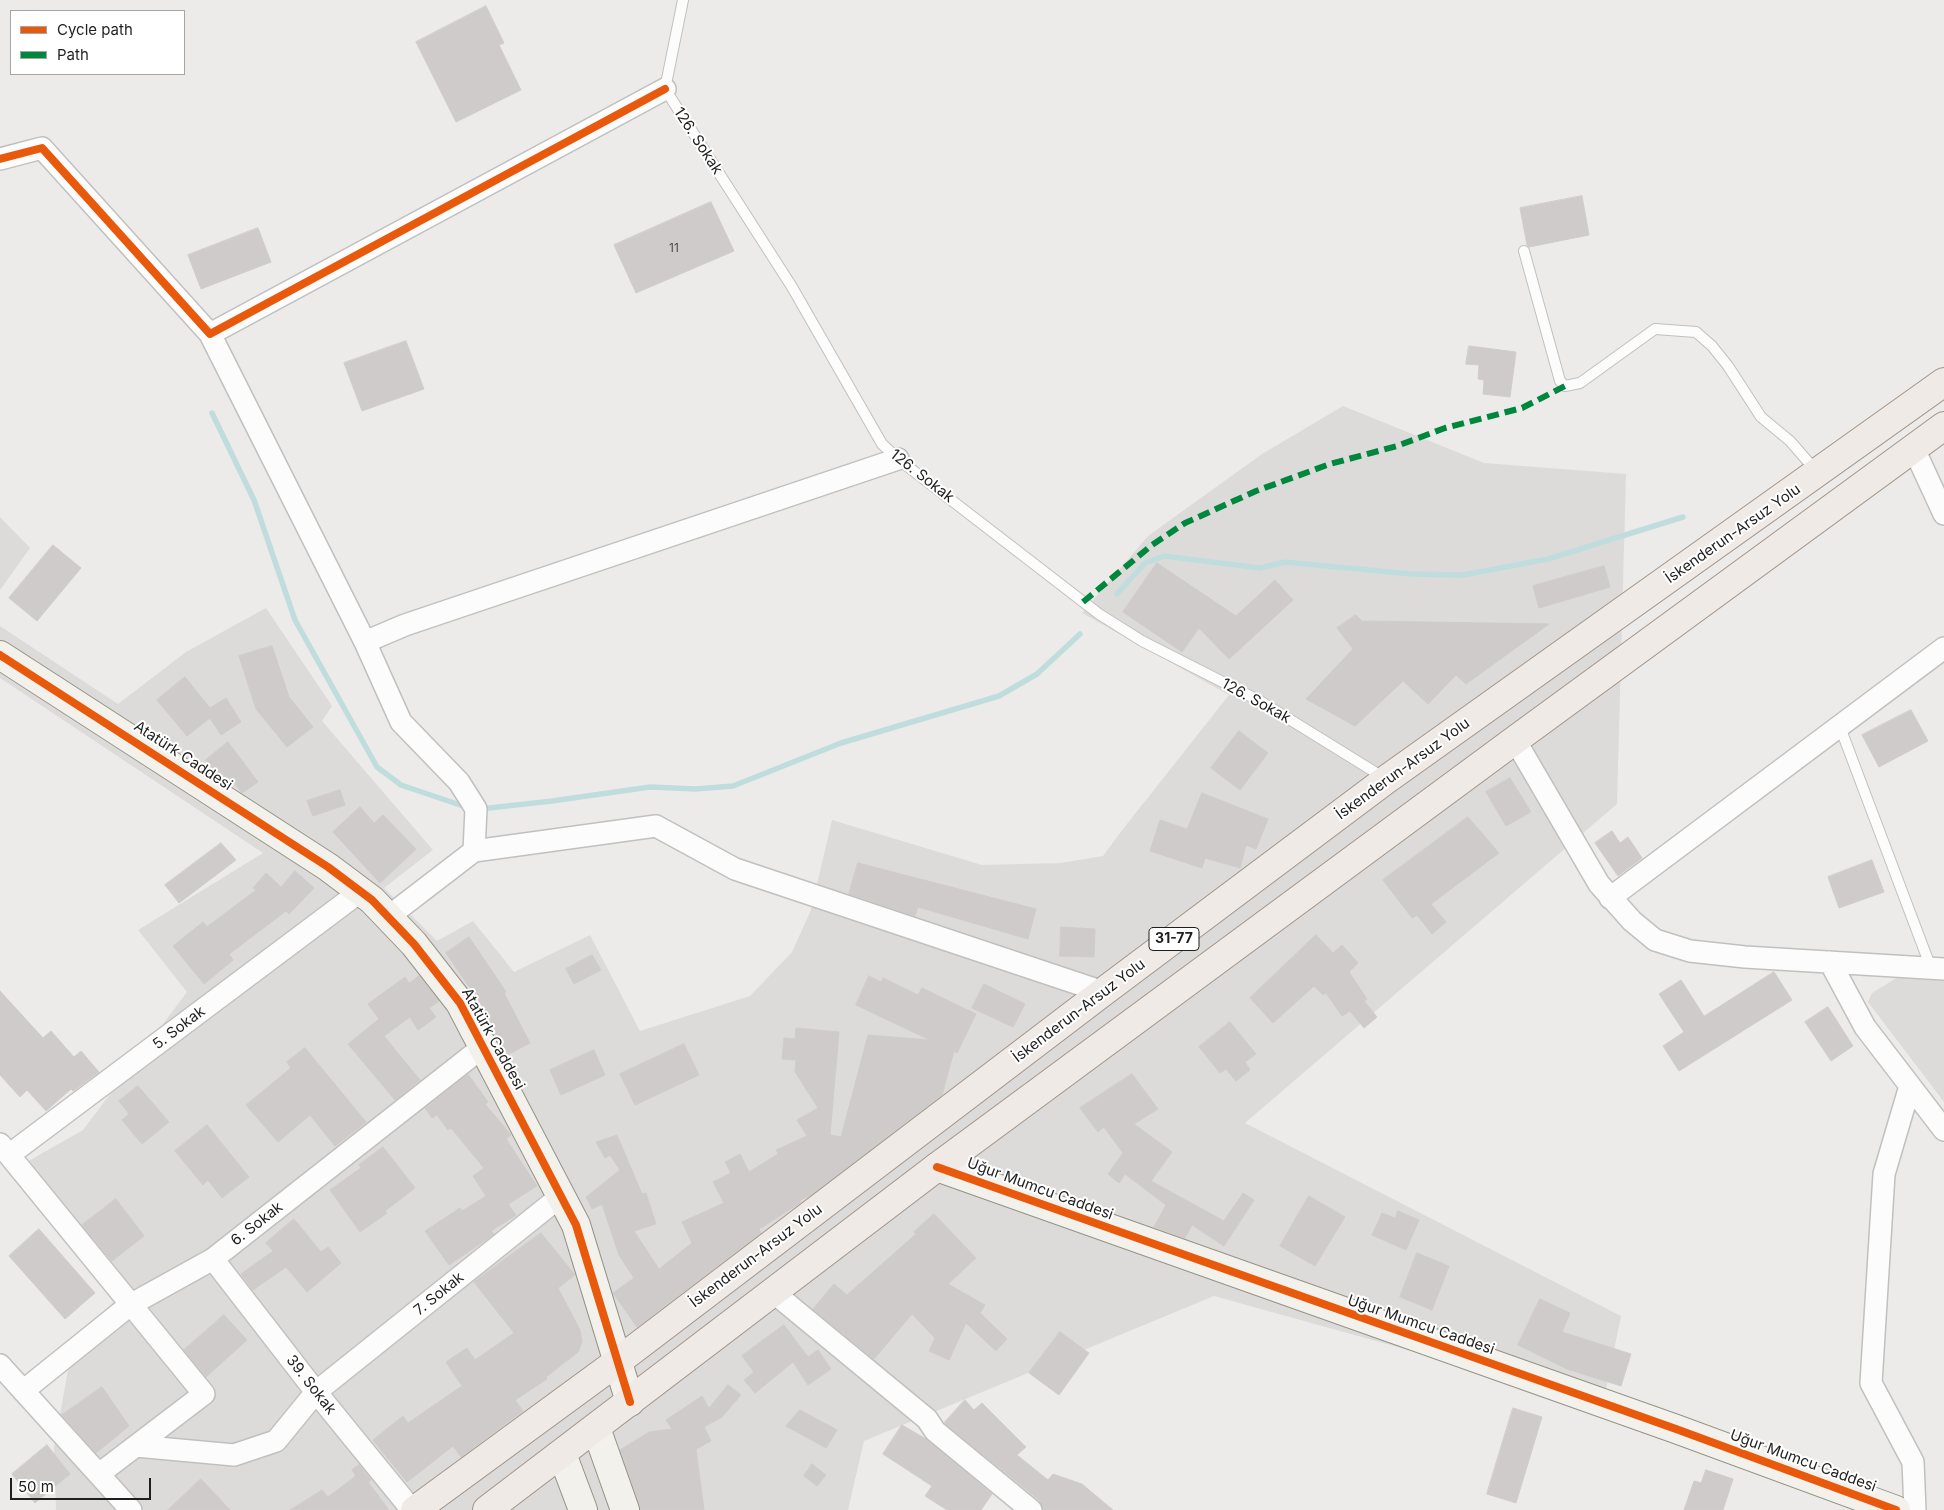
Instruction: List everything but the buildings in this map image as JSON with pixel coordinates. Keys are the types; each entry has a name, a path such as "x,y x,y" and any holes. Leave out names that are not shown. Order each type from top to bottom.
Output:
{"main road":[{"name":"İskenderun-Arsuz Yolu","path":"414,1510 617,1362 1103,992 1387,780 1944,382"},
{"path":"487,1510 937,1167 1944,426"}],"street":[{"path":"210,334 665,90"},
{"path":"0,159 42,148 210,334 365,642 401,722 459,782 476,809 474,851"},
{"path":"1914,449 1944,514"},
{"path":"365,642 405,625 898,459"},
{"path":"1610,898 1840,728 1944,648"},
{"name":"Atatürk Caddesi","path":"0,655 284,837 361,891 414,944 460,1003 576,1225 630,1402"},
{"path":"1515,740 1599,884 1610,898 1655,940 1690,951 1938,968"},
{"path":"388,917 474,851 656,826 735,869 1103,992"},
{"name":"5. Sokak","path":"4,1149 361,891"},
{"path":"1830,962 1866,1027 1944,1130"},
{"name":"6. Sokak","path":"23,1391 130,1305 213,1259 484,1046"},
{"path":"1910,1086 1884,1174 1871,1383 1913,1462 1915,1510"},
{"path":"4,1149 204,1394 99,1474"},
{"name":"Uğur Mumcu Caddesi","path":"937,1167 1676,1429 1896,1510"},
{"name":"7. Sokak","path":"136,1446 234,1455 276,1441 316,1392 561,1196"},
{"name":"39. Sokak","path":"213,1259 316,1392 414,1510"},
{"path":"774,1292 927,1419 935,1431 1031,1510"},
{"path":"0,1365 131,1510"},
{"path":"596,1428 625,1510"},
{"path":"562,1454 583,1510"}],"lane":[{"path":"665,90 683,0"},
{"name":"126. Sokak","path":"665,90 792,287 882,444 898,459 1099,614 1142,641 1260,701 1387,780"},
{"path":"1524,250 1560,381 1565,386 1580,383 1656,329 1696,332 1712,346 1728,366 1761,417 1790,441 1818,473"},
{"path":"1840,728 1938,968"}],"shaded area":[{"path":"1343,406 1484,463 1626,474 1617,804 1245,1123 1621,1316 1603,1404 1214,1296 864,1441 848,1510 56,1510 54,1447 73,1343 126,1289 25,1163 83,1130 187,992 138,930 263,853 0,678 0,626 118,704 186,652 266,608 332,706 322,721 433,850 384,888 437,941 473,921 514,972 590,935 640,1031 750,996 792,952 811,910 832,820 982,865 1060,863 1103,856 1229,695 1082,613 1148,536 1262,454"},
{"path":"0,517 30,548 0,590"},
{"path":"1898,977 1944,981 1944,1102 1868,1002 1872,993"}],"waterway":[{"path":"212,413 254,500 295,620 377,767 401,785 469,808"},
{"path":"1117,594 1145,563 1164,556 1260,568 1285,562 1411,574 1463,575 1548,559 1683,517"},
{"path":"480,809 650,787 696,789 733,786 841,743 999,696 1037,674 1080,634"}],"marked path":[{"path":"1083,602 1152,545 1185,523 1256,491 1330,464 1397,446 1445,428 1522,408 1565,386"}],"cycle path":[{"path":"0,159 42,148 210,334 665,89"},
{"path":"0,655 328,867 372,900 414,944 460,1003 576,1225 630,1402"},
{"path":"937,1167 1676,1429 1896,1510"}]}
